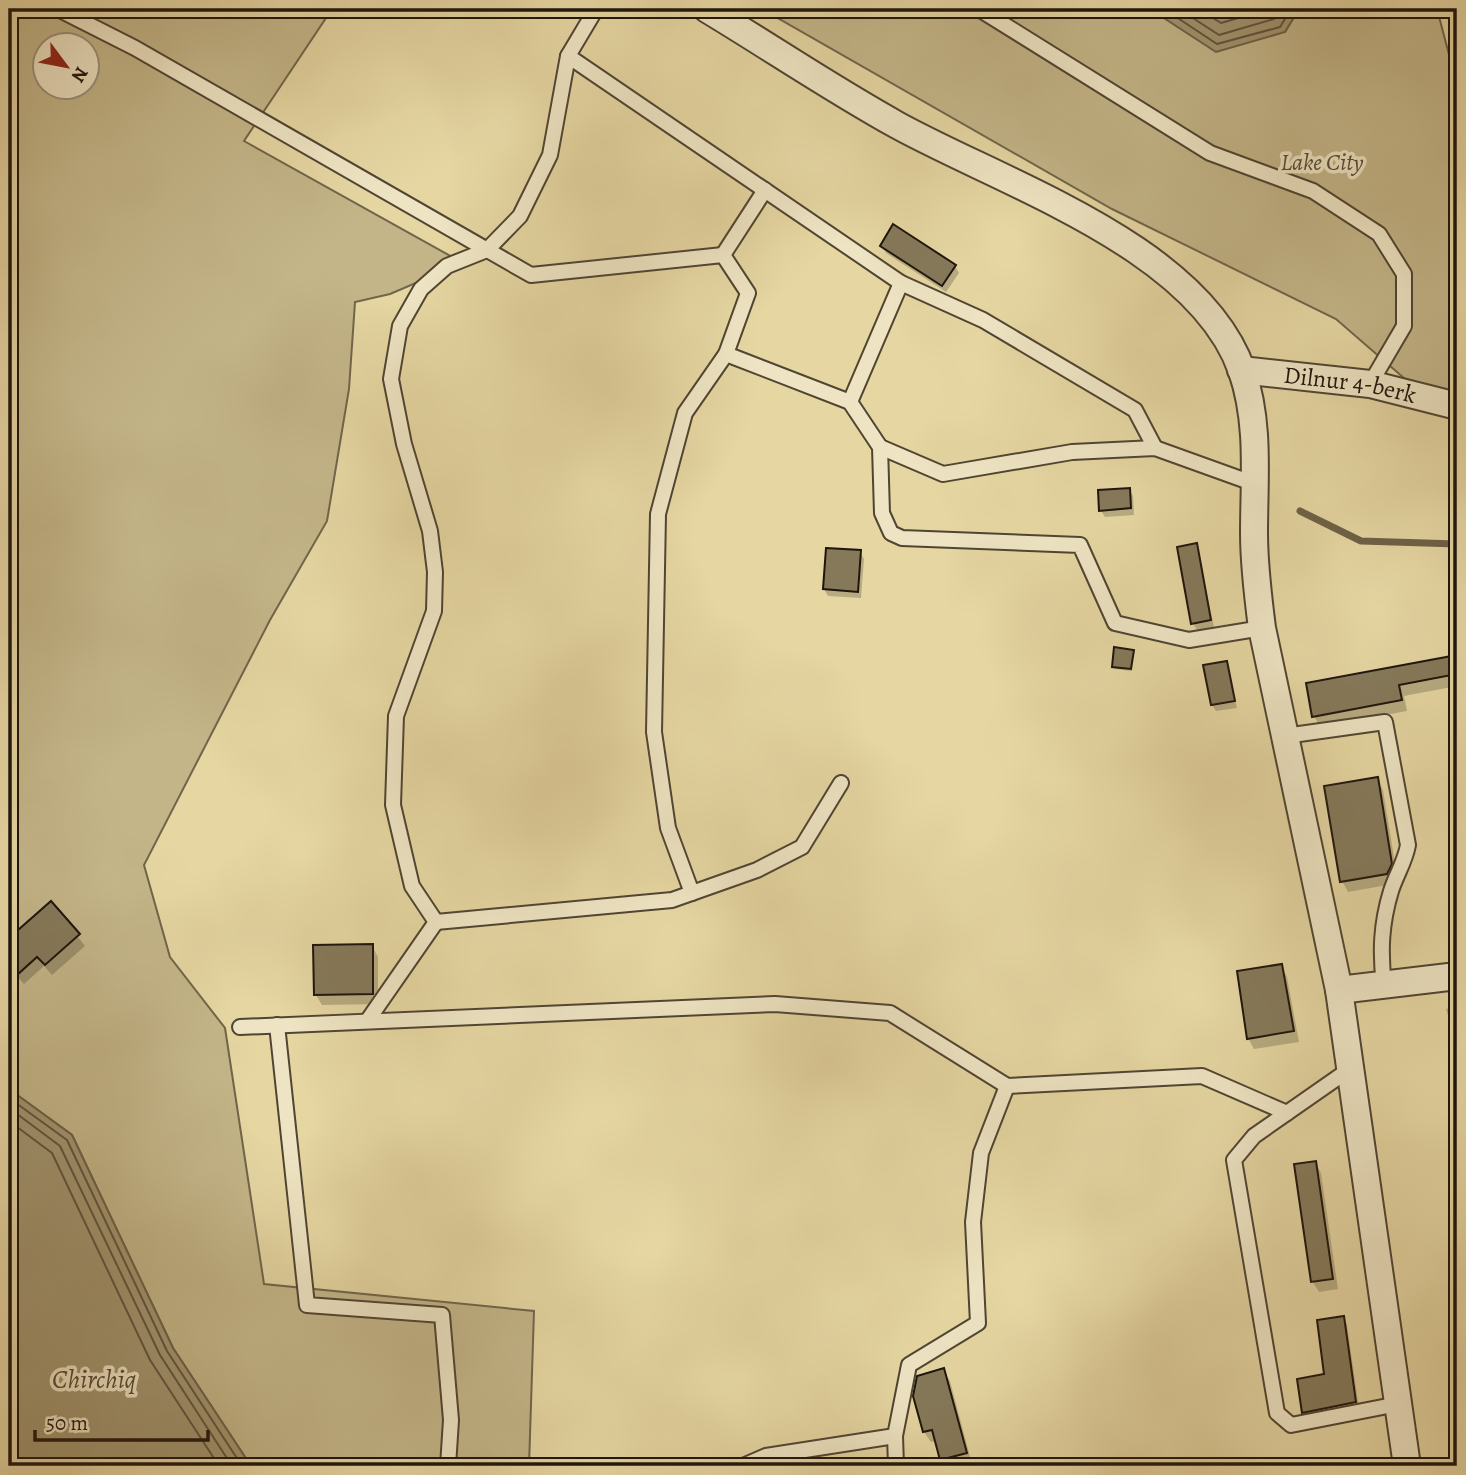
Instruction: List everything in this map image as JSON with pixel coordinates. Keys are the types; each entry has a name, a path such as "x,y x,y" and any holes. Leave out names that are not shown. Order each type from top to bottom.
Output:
{"street":[{"path":"708,9 896,124 1077,217 1136,251 1187,288 1219,324 1241,370 1254,421 1255,575 1262,628 1339,990 1407,1466"},
{"name":"Dilnur 4-berk","path":"1241,370 1370,384 1457,406"},
{"path":"1339,990 1457,976"}],"lane":[{"path":"58,9 135,48 531,275 723,255"},
{"path":"436,922 412,886 393,806 396,716 434,611 435,572 430,531 404,444 391,379 400,326 421,289 447,266 487,250 520,216 550,155 568,56 596,9"},
{"path":"979,9 1210,153 1313,191 1379,234 1404,274 1404,326 1370,384"},
{"path":"568,56 901,283 983,320 1135,410 1155,448"},
{"path":"723,255 765,190"},
{"path":"692,893 668,828 654,732 658,514 685,413 726,354 748,293 723,255"},
{"path":"850,402 901,283"},
{"path":"726,354 850,402 880,447 882,513 891,533 902,538 1080,545 1115,623 1189,640 1262,628"},
{"path":"880,447 943,474 1072,452 1155,448 1255,484"},
{"path":"1285,736 1385,722 1408,845 1404,864 1391,890 1380,938 1384,985"},
{"path":"436,922 672,901 757,870 802,846 841,783"},
{"path":"368,1020 436,922"},
{"path":"240,1027 775,1003 890,1013 1007,1086 1202,1076 1287,1113"},
{"path":"277,1025 307,1305 442,1315 451,1420 448,1466"},
{"path":"1350,1069 1254,1136 1234,1160 1277,1413 1291,1425 1398,1404"},
{"path":"896,1466 895,1436 909,1365 978,1322 973,1222 981,1153 1007,1086"},
{"path":"743,1466 766,1456 895,1436"}],"green space":[{"path":"9,9 332,9 244,141 463,263 390,294 355,302 349,389 327,521 270,620 144,865 170,957 225,1028 264,1284 534,1311 529,1466 251,1466 173,1348 72,1135 9,1089"},
{"name":"Lake City","path":"762,9 1150,9 1158,13 1285,32 1299,9 1437,9 1457,85 1457,390 1420,392 1336,319 1112,209"}],"water":[{"path":"1150,9 1299,9 1285,32 1216,52"},
{"name":"Chirchiq","path":"9,1089 72,1135 173,1348 251,1466 9,1466"}],"building":[{"path":"893,224 956,265 942,286 880,246"},
{"path":"1130,488 1131,508 1099,511 1098,490"},
{"path":"1197,543 1211,620 1191,624 1177,547"},
{"path":"826,548 861,550 858,592 823,589"},
{"path":"1114,647 1134,650 1131,669 1112,667"},
{"path":"1457,655 1457,674 1399,685 1402,700 1312,717 1306,683"},
{"path":"1227,661 1235,701 1211,705 1203,665"},
{"path":"1378,777 1392,864 1387,874 1340,882 1324,786"},
{"path":"51,901 80,934 45,965 37,957 17,975 9,966 9,938"},
{"path":"373,944 373,994 314,995 313,945"},
{"path":"1282,964 1294,1031 1247,1039 1237,971"},
{"path":"1316,1161 1333,1279 1311,1282 1294,1164"},
{"path":"1344,1316 1356,1402 1302,1413 1297,1379 1324,1374 1317,1320"},
{"path":"944,1368 967,1453 940,1460 932,1430 923,1432 913,1396 917,1376"}],"waterway":[{"path":"1300,511 1361,541 1457,544"}]}
